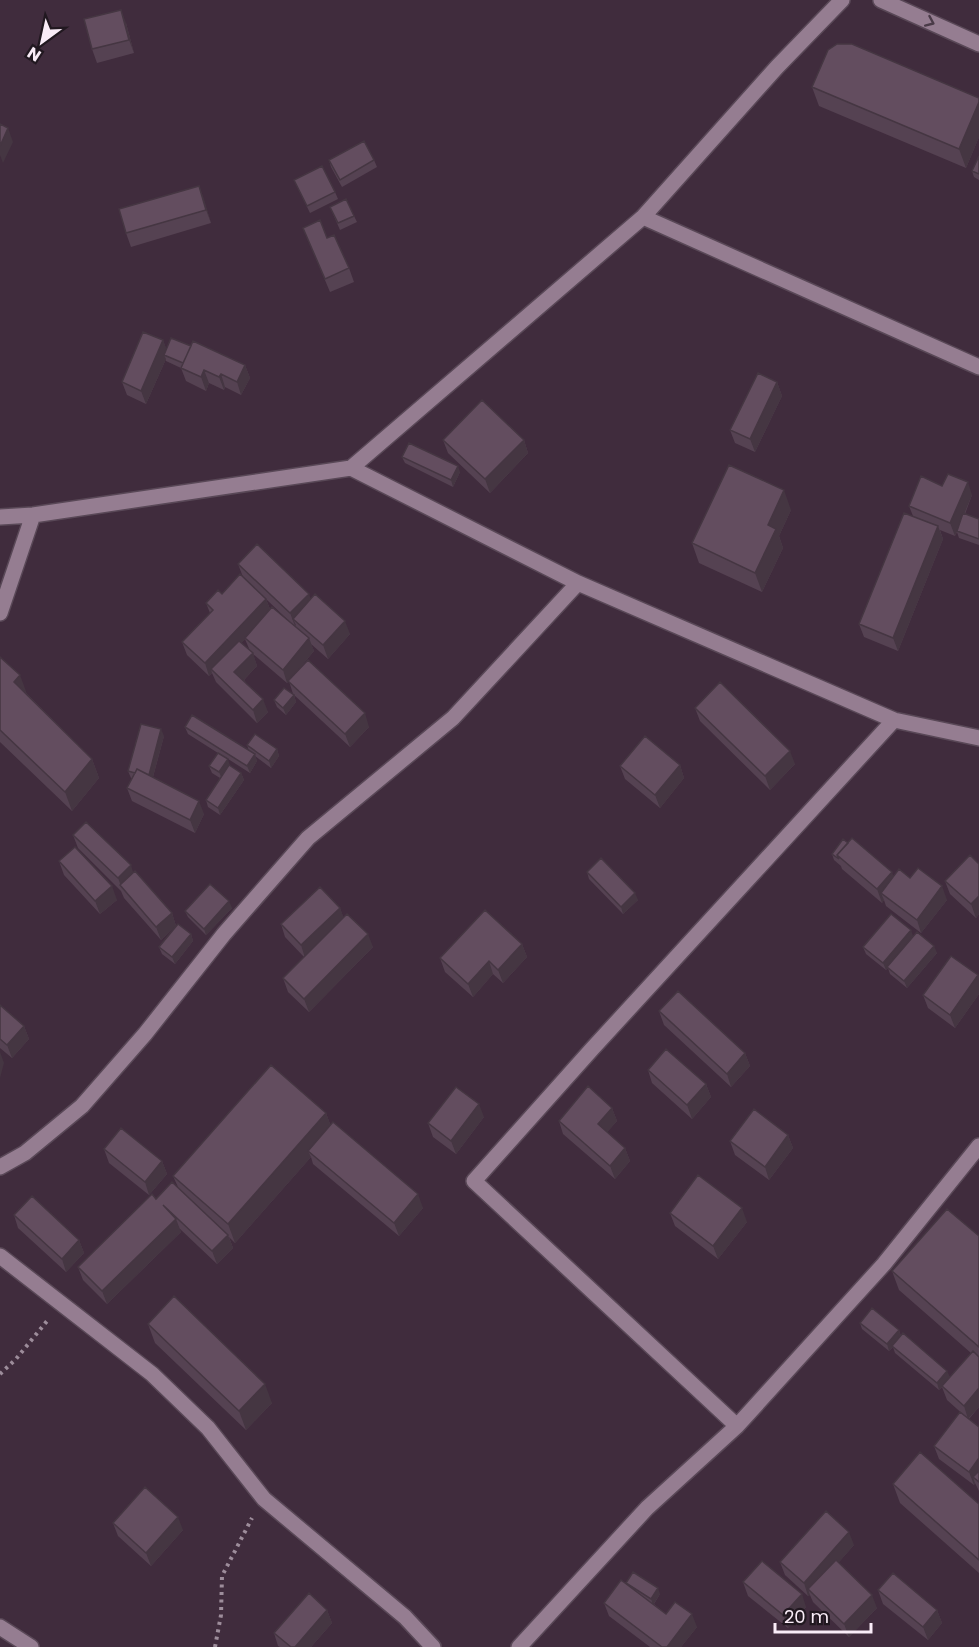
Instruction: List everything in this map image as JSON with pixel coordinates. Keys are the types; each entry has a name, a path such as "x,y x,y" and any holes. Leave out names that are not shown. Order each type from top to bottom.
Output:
{"street":[{"path":"0,517 33,515 351,468 643,217 777,67 842,0"},
{"path":"881,0 979,44"},
{"path":"643,217 979,367"},
{"path":"351,468 578,583 894,720 979,738"},
{"path":"0,613 33,515"},
{"path":"0,1167 25,1154 82,1106 145,1034 224,934 308,838 453,718 578,583"},
{"path":"737,1426 474,1181 894,720"},
{"path":"519,1647 647,1508 737,1426 884,1264 979,1146"},
{"path":"0,1256 152,1374 208,1428 264,1499 405,1617 433,1647"},
{"path":"0,1627 31,1647"}],"path":[{"path":"0,1374 64,1305"},
{"path":"215,1647 221,1615 222,1576 264,1499"}],"building":[{"path":"121,10 129,40 92,49 84,19"},
{"path":"837,44 852,44 979,98 959,149 812,87 828,50"},
{"path":"0,124 8,128 0,146"},
{"path":"364,141 374,160 340,180 329,160"},
{"path":"979,156 979,174 972,171"},
{"path":"322,166 335,192 307,206 294,180"},
{"path":"199,186 206,210 126,233 119,209"},
{"path":"346,199 354,216 338,223 330,207"},
{"path":"320,220 327,238 334,235 349,268 325,279 303,228"},
{"path":"143,332 163,340 141,391 122,382"},
{"path":"171,338 191,346 183,363 164,355"},
{"path":"193,341 245,365 237,382 221,374 219,377 204,370 201,377 181,368"},
{"path":"758,373 777,382 750,439 730,430"},
{"path":"482,400 524,440 485,479 443,440"},
{"path":"409,443 458,466 451,480 402,457"},
{"path":"729,465 784,490 768,525 776,529 755,573 692,543"},
{"path":"948,474 968,482 950,523 909,506 921,476 942,486"},
{"path":"904,513 938,526 893,638 859,624"},
{"path":"963,513 979,519 979,539 957,531"},
{"path":"257,544 309,594 290,613 238,564"},
{"path":"240,574 266,599 205,663 182,642 213,610 206,603 218,590 222,594"},
{"path":"315,594 345,621 323,645 293,619"},
{"path":"272,607 309,638 283,670 245,638"},
{"path":"239,641 253,653 234,672 263,699 253,710 211,669"},
{"path":"0,657 20,675 14,682 92,759 65,792 0,730"},
{"path":"308,660 365,713 345,734 288,681"},
{"path":"720,682 790,751 765,776 695,708"},
{"path":"284,688 294,695 283,708 274,700"},
{"path":"192,715 255,754 247,766 185,727"},
{"path":"141,724 161,729 149,775 137,769 135,773 128,771"},
{"path":"255,734 277,749 269,761 247,745"},
{"path":"645,736 680,765 655,795 620,766"},
{"path":"218,753 228,759 219,772 209,766"},
{"path":"229,765 241,773 218,808 206,800"},
{"path":"137,769 199,801 190,820 127,788"},
{"path":"86,822 131,865 118,878 73,835"},
{"path":"852,838 892,872 877,889 837,855"},
{"path":"843,839 848,843 837,855 839,859 832,854"},
{"path":"75,847 112,886 95,901 59,861"},
{"path":"970,855 979,864 979,896 971,904 945,881"},
{"path":"601,858 635,893 621,907 587,872"},
{"path":"918,868 942,886 917,920 881,893 899,869 910,878"},
{"path":"135,871 172,913 156,927 120,885"},
{"path":"210,884 229,901 204,929 185,911"},
{"path":"320,887 340,908 301,945 281,924"},
{"path":"485,910 522,944 498,970 489,961 468,984 440,958"},
{"path":"347,914 368,934 304,999 283,978"},
{"path":"891,914 911,930 883,963 863,947"},
{"path":"178,924 191,934 172,957 159,947"},
{"path":"917,932 934,946 904,981 887,967"},
{"path":"951,956 978,975 950,1015 923,995"},
{"path":"678,991 745,1053 727,1074 659,1011"},
{"path":"0,1005 24,1026 7,1045 0,1039"},
{"path":"666,1049 706,1084 687,1105 648,1070"},
{"path":"271,1065 326,1113 228,1224 173,1176"},
{"path":"588,1086 612,1108 598,1124 625,1148 610,1166 559,1121"},
{"path":"456,1087 479,1104 451,1141 428,1123"},
{"path":"754,1109 788,1135 765,1167 730,1141"},
{"path":"333,1122 418,1194 394,1223 308,1151"},
{"path":"121,1128 162,1161 145,1182 104,1149"},
{"path":"698,1175 742,1208 713,1246 670,1213"},
{"path":"172,1182 228,1235 212,1251 163,1205 176,1219 102,1291 78,1267 152,1194 156,1199"},
{"path":"32,1196 79,1240 62,1259 14,1215"},
{"path":"947,1209 979,1236 979,1347 892,1271"},
{"path":"174,1296 265,1384 239,1411 148,1324"},
{"path":"872,1308 899,1330 887,1344 860,1323"},
{"path":"903,1333 947,1371 937,1383 892,1346"},
{"path":"973,1351 979,1357 979,1388 964,1406 942,1386"},
{"path":"960,1412 979,1427 979,1458 969,1472 934,1446"},
{"path":"920,1452 979,1504 979,1560 893,1484"},
{"path":"979,1471 979,1482 973,1477"},
{"path":"145,1487 178,1517 146,1553 113,1523"},
{"path":"826,1511 849,1532 804,1583 780,1562"},
{"path":"836,1560 872,1595 844,1624 808,1589"},
{"path":"762,1561 802,1594 783,1615 743,1582"},
{"path":"633,1572 658,1588 651,1599 626,1583"},
{"path":"893,1573 937,1610 923,1627 878,1590"},
{"path":"621,1580 666,1614 675,1602 692,1614 667,1647 662,1647 604,1603"},
{"path":"309,1593 327,1610 295,1647 291,1647 274,1633"}]}
